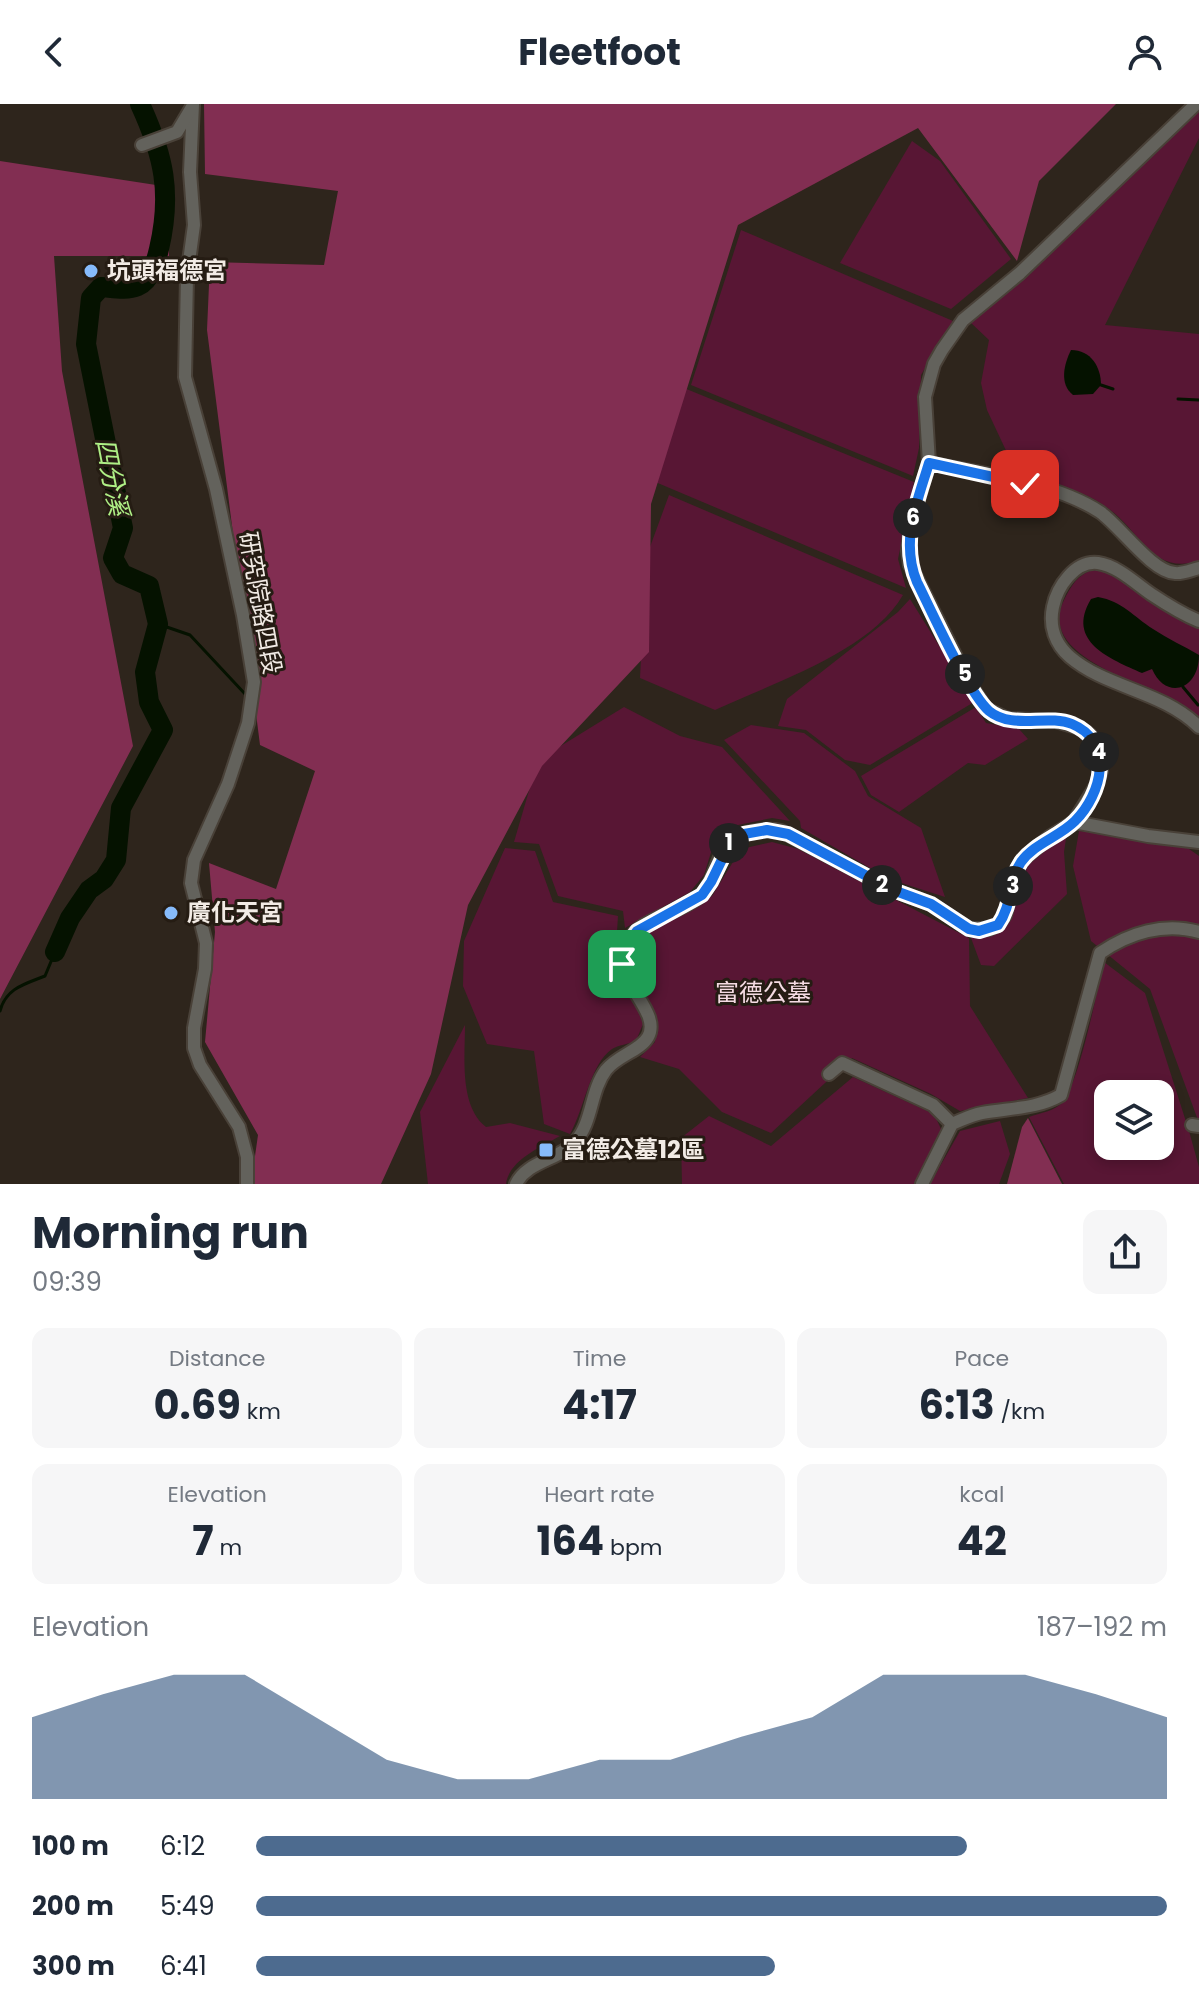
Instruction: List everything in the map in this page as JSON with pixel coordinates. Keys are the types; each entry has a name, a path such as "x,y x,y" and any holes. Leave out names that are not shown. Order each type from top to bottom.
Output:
{"street":[{"path":"142,145 177,132 193,104"},
{"name":"研究院路四段","path":"193,104 190,172 194,225 187,276 185,377 216,489 254,682 248,723 232,772 194,860 191,883 206,943 194,1048 200,1065 239,1127 247,1157 247,1184"},
{"path":"521,1181 573,1145 585,1127 605,1071 623,1054 638,1048 651,1031 644,1005 627,980 622,964 631,938 645,925 702,895 725,849 736,838 767,830 781,831 893,890 931,904 959,923 979,931 998,925 1005,915 1017,869 1023,859 1074,822 1087,804 1101,771 1101,758 1090,735 1068,722 1008,719 986,709 969,683 910,565 911,523 929,463 925,397 934,364 957,327 1020,273 1196,104"},
{"path":"929,463 1025,484 1078,500 1112,521 1154,563 1167,571 1180,573 1199,568"},
{"path":"1199,621 1118,571 1096,563 1081,567 1066,580 1052,614 1055,639 1069,656 1093,671 1165,703 1199,727"},
{"path":"1074,822 1199,842"},
{"path":"922,1184 952,1124 977,1113 1027,1107 1049,1102 1061,1095 1100,953 1115,943 1150,929 1199,932"},
{"path":"829,1074 842,1063 933,1105 952,1124"}],"green space":[{"path":"1199,111 1199,138 1105,325 1199,334 1199,561 1183,564 1159,557 1109,509 1088,496 1017,474 987,410 981,383 989,340 970,322 1023,280 1174,131"},
{"path":"912,141 940,161 1011,259 951,309 840,263"},
{"path":"741,230 953,321 921,375 919,448 913,476 691,385"},
{"path":"684,388 914,482 898,559 906,588 653,481"},
{"path":"669,495 903,595 888,615 845,649 792,677 715,710 640,678 646,558"},
{"path":"1093,570 1112,573 1199,628 1199,718 1183,706 1084,657 1067,641 1059,622 1064,600 1076,581"},
{"path":"910,599 974,702 870,765 845,760 806,730 778,726 787,699 898,612"},
{"path":"624,707 680,736 722,747 790,821 772,818 728,827 712,849 704,875 690,892 625,928 623,911 558,896 539,844 514,842 538,760"},
{"path":"976,707 986,723 1019,729 1028,739 985,765 968,763 899,812 871,795 861,776"},
{"path":"751,725 804,733 855,771 868,796 921,828 945,897 889,879 801,828 800,821 724,740"},
{"path":"1079,831 1182,844 1199,856 1199,1123 1150,989 1091,941 1073,866"},
{"path":"1067,832 1064,852 1067,894 994,966 981,965 971,938 1000,927 1009,917 1028,864"},
{"name":"富德公墓","path":"772,842 798,849 969,938 970,1006 1028,1098 960,1111 931,1094 852,1058 771,1133 722,1112 679,1069 640,1057 655,1042 656,1020 634,969 652,929 712,896 741,849"},
{"path":"505,848 535,851 553,902 618,916 614,978 636,1005 643,1024 636,1041 612,1049 598,1065 570,1134 544,1124 534,1051 487,1044 463,986 464,941"},
{"path":"1104,962 1145,993 1173,1080 1094,1080 1094,1160 1174,1160 1174,1084 1199,1167 1199,1184 1064,1184 1029,1117 1056,1108 1063,1102 1081,1057"},
{"path":"465,1025 465,1080 471,1107 477,1118 486,1127 510,1123 560,1136 519,1161 508,1175 506,1184 428,1184 420,1112"},
{"path":"853,1077 934,1114 941,1129 938,1143 914,1184 682,1184 681,1138 709,1116 771,1146"},
{"path":"1000,1121 1010,1154 999,1184 930,1184 960,1131"}],"shaded area":[{"path":"204,104 1116,104 1039,181 1017,261 918,128 738,225 651,504 649,652 542,766 468,905 431,1074 381,1184 251,1184 258,1135 205,1042 215,932 209,863 276,889 315,771 260,745 207,330 210,262 324,265 338,191 205,174"},
{"path":"0,161 169,187 169,256 54,256 62,371 133,746 0,999"},
{"path":"1071,350 1089,356 1097,366 1101,385 1093,394 1073,395 1066,385 1065,367"},
{"path":"1098,597 1121,606 1159,633 1199,655 1198,667 1188,683 1173,688 1165,685 1152,669 1142,673 1117,662 1095,647 1084,627 1084,614 1091,599"},
{"path":"1028,1118 1062,1184 1007,1184 1022,1127"}],"waterway":[{"name":"四分溪","path":"55,952 70,918 89,890 104,879 116,860 121,808 163,730 149,702 145,672 158,624 149,586 122,574 113,558 123,528 86,344 91,298 101,287 120,289 143,283 152,270 159,249 165,210 163,175 155,141 140,104"},
{"path":"1101,385 1113,389"},
{"path":"1178,399 1199,400"},
{"path":"158,624 190,635 246,695"},
{"path":"1183,687 1198,705"},
{"name":"四分溪","path":"0,1011 12,992 45,976 55,952"}],"place":[{"name":"坑頭福德宮","path":"91,271"},
{"name":"廣化天宮","path":"171,913"},
{"name":"富德公墓12區","path":"546,1150"}],"route":[{"path":"622,964 626,946 637,931 702,895 730,843 744,834 767,830 788,834 893,890 931,904 969,929 979,931 998,925 1009,905 1013,880 1023,859 1074,822 1096,786 1101,758 1090,735 1068,722 1008,719 986,709 969,683 917,582 908,551 911,523 929,463 1025,484"}]}
